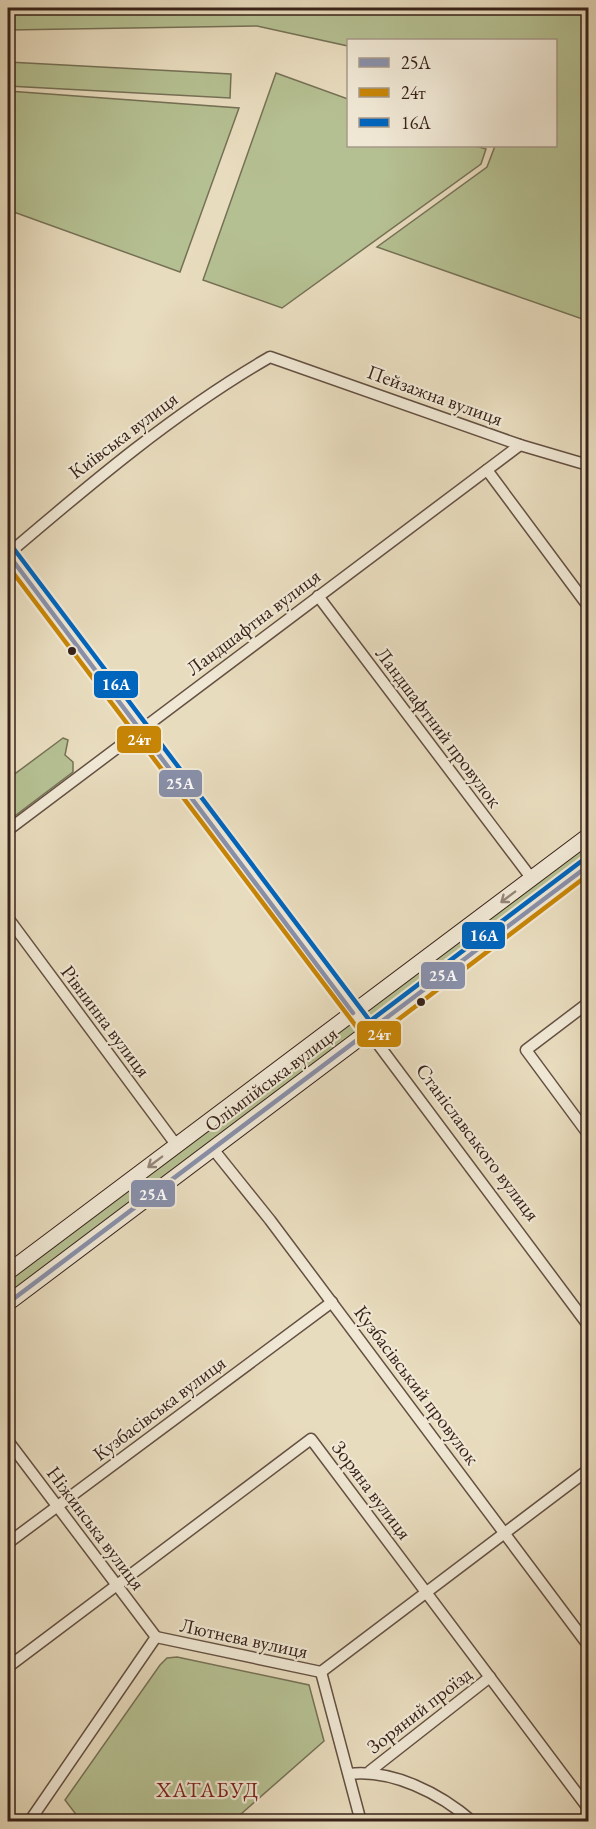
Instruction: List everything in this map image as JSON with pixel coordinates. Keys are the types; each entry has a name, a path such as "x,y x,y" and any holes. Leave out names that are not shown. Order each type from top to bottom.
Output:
{"main road":[{"name":"Станіславського вулиця","path":"8,554 369,1032"},
{"name":"Олімпійська вулиця","path":"8,1269 177,1146 588,836"},
{"name":"Олімпійська вулиця","path":"8,1303 588,866"}],"street":[{"name":"Пейзажна вулиця","path":"270,357 520,445 588,465"},
{"name":"Київська вулиця","path":"8,554 74,498 194,407 232,379 270,357"},
{"name":"Ландшафтна вулиця","path":"8,830 520,445"},
{"path":"487,470 588,606"},
{"name":"Ландшафтний провулок","path":"318,596 532,879"},
{"name":"Рівнинна вулиця","path":"8,918 177,1146"},
{"path":"588,1003 526,1050 588,1134"},
{"name":"Станіславського вулиця","path":"369,1032 588,1325"},
{"name":"Кузбасівський провулок","path":"213,1149 270,1220 588,1644"},
{"name":"Кузбасівська вулиця","path":"8,1543 332,1302"},
{"name":"Зоряна вулиця","path":"8,1667 311,1439 588,1808"},
{"name":"Ніжинська вулиця","path":"8,1441 156,1638"},
{"name":"Лютнева вулиця","path":"29,1821 156,1638 321,1672 588,1470"},
{"path":"321,1672 361,1821"},
{"name":"Зоряний проїзд","path":"370,1772 490,1677"},
{"path":"349,1774 370,1772 418,1787 456,1806 472,1821"}],"green space":[{"path":"8,8 588,8 588,321 377,247 487,167 495,147 557,147 557,39 347,39 347,46 257,26 8,30"},
{"path":"8,62 231,74 230,98 8,86"},
{"path":"276,73 347,99 347,147 479,147 486,149 481,164 282,308 203,280"},
{"path":"8,91 239,108 180,272 8,210"},
{"path":"63,738 68,740 65,755 73,762 73,772 8,821 8,779"},
{"path":"588,836 588,868 8,1303 8,1272"},
{"path":"177,1657 309,1685 324,1741 233,1821 81,1821 65,1800 160,1665 167,1658"}],"transit line":[{"name":"16А","path":"14,549 370,1021 583,860"},
{"name":"25А","path":"8,554 353,1013"},
{"name":"24т","path":"8,566 365,1038 374,1038 588,875"},
{"name":"25А","path":"8,1303 588,866"}],"district":[{"name":"ХАТАБУД","path":"208,1789"}]}
